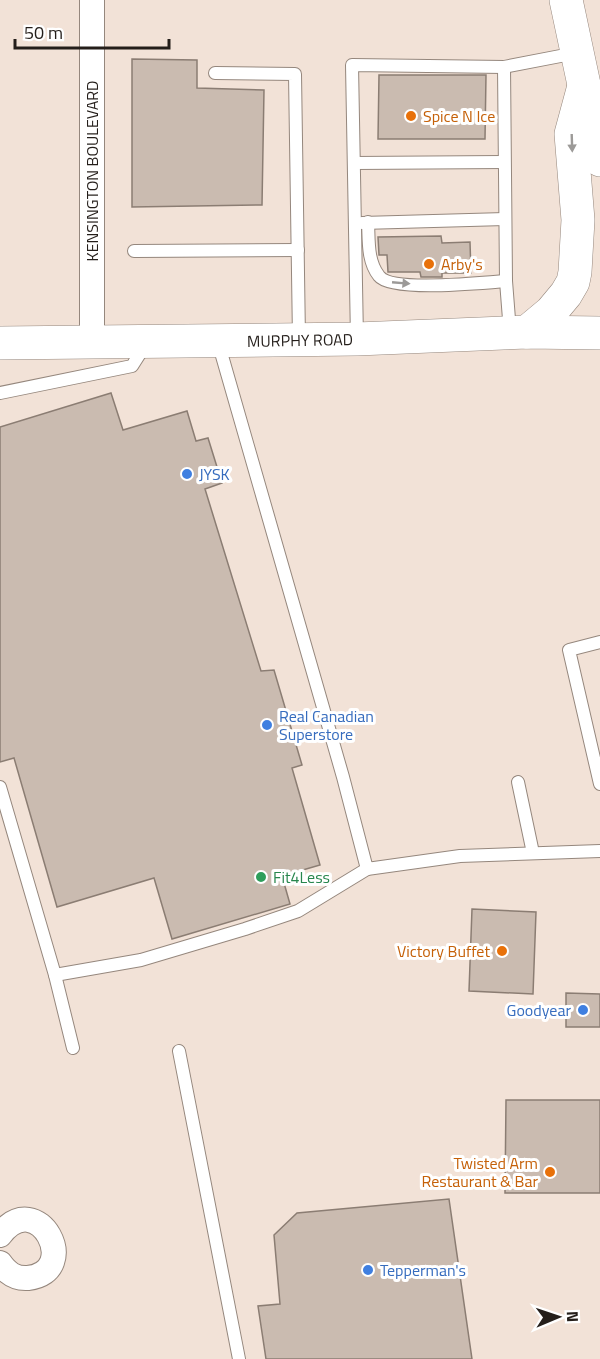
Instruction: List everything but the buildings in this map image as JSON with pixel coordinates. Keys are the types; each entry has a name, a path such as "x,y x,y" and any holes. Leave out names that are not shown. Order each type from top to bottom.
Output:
{"street":[{"name":"KENSINGTON BOULEVARD","path":"92,0 92,341"},
{"path":"566,0 600,160"},
{"path":"519,333 550,312 573,282 578,220 571,134 584,86"},
{"name":"MURPHY ROAD","path":"0,343 299,340 519,333 600,333"},
{"path":"0,1235 7,1226 16,1221 26,1220 43,1227 50,1234 53,1243 51,1261 39,1274 21,1278 2,1268"}],"lane":[{"path":"357,339 352,65 504,67 577,53"},
{"path":"504,67 506,281 519,333"},
{"path":"215,73 295,74 299,340"},
{"path":"354,163 504,162"},
{"path":"355,223 505,219"},
{"path":"368,222 369,253 373,267 380,278 394,283 450,285 506,281"},
{"path":"134,251 298,250"},
{"path":"0,393 132,366 148,341"},
{"path":"218,341 368,869"},
{"path":"600,642 569,650 600,784"},
{"path":"518,782 533,853"},
{"path":"0,787 55,975 73,1048"},
{"path":"55,975 141,960 245,929 298,911 368,869 460,856 600,851"},
{"path":"179,1051 239,1359"}],"place":[{"name":"Spice N Ice","path":"411,116"},
{"name":"Arby's","path":"429,264"},
{"name":"JYSK","path":"187,474"},
{"name":"Real Canadian Superstore","path":"267,725"},
{"name":"Fit4Less","path":"261,877"},
{"name":"Victory Buffet","path":"502,951"},
{"name":"Goodyear","path":"583,1010"},
{"name":"Twisted Arm Restaurant & Bar","path":"550,1172"},
{"name":"Tepperman's","path":"368,1270"}]}
